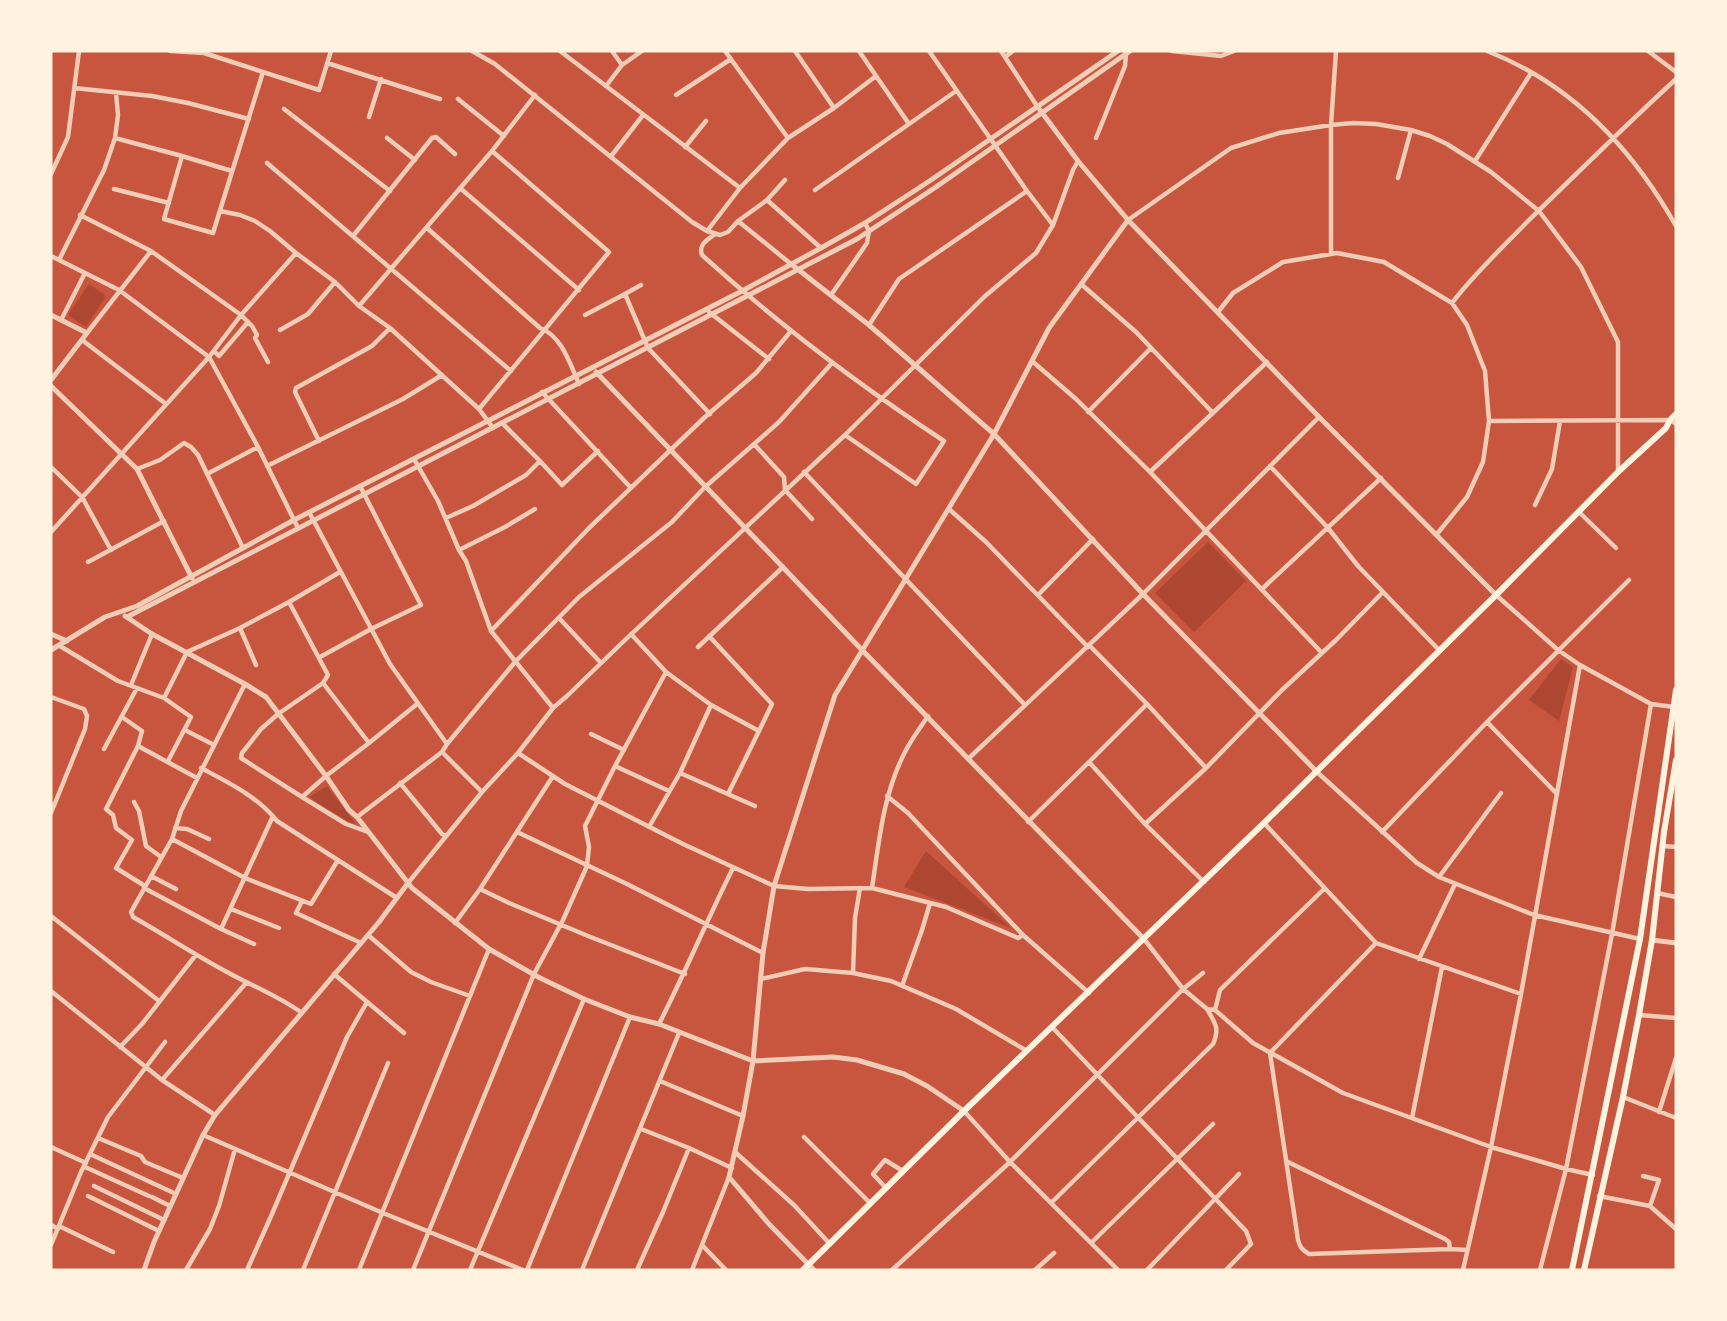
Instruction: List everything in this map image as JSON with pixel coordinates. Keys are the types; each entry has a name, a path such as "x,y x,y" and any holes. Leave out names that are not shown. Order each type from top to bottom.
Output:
{"main road":[{"path":"803,1270 964,1111 1317,772 1618,472 1666,428 1674,423 1676,414"},
{"path":"1572,1270 1640,940 1676,690"},
{"path":"1584,1270 1599,1196 1623,1097 1639,1015 1652,940 1663,846 1673,798 1676,760"},
{"path":"1619,1045 1632,1048"}],"street":[{"path":"51,173 68,137 79,51"},
{"path":"170,51 204,53 319,90 332,51"},
{"path":"472,51 494,64 535,95 676,209 707,231 720,235 728,232 738,221 767,200 785,180"},
{"path":"560,51 740,188"},
{"path":"612,51 622,65"},
{"path":"606,86 622,65 642,51"},
{"path":"725,51 788,138"},
{"path":"795,51 834,108"},
{"path":"859,51 909,124"},
{"path":"929,51 1052,225"},
{"path":"1001,51 1041,112 1078,161 1128,220 1496,595 1558,650 1580,665 1650,704 1674,707"},
{"path":"1005,57 1013,51"},
{"path":"52,651 105,618 120,613 309,512 706,310 822,248 865,222 990,139 1118,51"},
{"path":"1172,51 1221,56 1234,51"},
{"path":"1331,254 1331,125 1336,51"},
{"path":"1487,51 1531,73 1578,105 1632,159 1648,180 1676,226"},
{"path":"1648,51 1676,72"},
{"path":"127,618 712,315 869,231 936,187 1127,52"},
{"path":"1096,138 1125,66 1127,52"},
{"path":"676,95 731,59"},
{"path":"328,63 440,99"},
{"path":"182,156 164,219 213,233 263,72"},
{"path":"1475,161 1531,73"},
{"path":"707,231 740,188 788,138 834,108 876,76"},
{"path":"1452,303 1466,284 1539,211 1676,79"},
{"path":"369,117 381,80"},
{"path":"74,88 152,96 249,119"},
{"path":"815,190 956,91"},
{"path":"59,260 104,170 114,138 118,115 116,93"},
{"path":"360,306 492,151 535,95"},
{"path":"458,98 504,136"},
{"path":"284,109 390,191"},
{"path":"612,156 643,115"},
{"path":"686,147 706,121"},
{"path":"692,1270 729,1176 736,1153 753,1061 763,953 774,886 835,695 994,434 1049,328 1128,220 1230,148 1279,133 1331,125 1353,123 1376,124 1411,130 1439,140 1475,161 1539,211 1581,267 1618,342 1618,472"},
{"path":"1398,178 1411,130"},
{"path":"353,236 434,137 455,154"},
{"path":"114,138 232,171"},
{"path":"387,138 415,160"},
{"path":"479,409 609,252 492,151"},
{"path":"144,1270 170,1206 203,1135 215,1115 368,935 482,792 518,753 553,708 845,435 984,298 1036,253 1052,225 1078,161"},
{"path":"267,163 392,268 511,372"},
{"path":"460,188 578,290"},
{"path":"114,190 169,203"},
{"path":"869,325 899,279 1027,190"},
{"path":"767,200 822,248"},
{"path":"220,211 240,215 255,221 335,282 360,306 390,328 479,409 493,428"},
{"path":"80,215 151,251 241,315 257,336 255,338 268,362"},
{"path":"738,221 869,325 994,434 1144,594 1317,772 1417,863 1439,877 1534,915 1640,940"},
{"path":"832,295 866,246 869,231 865,222"},
{"path":"427,228 540,328 561,344 579,384"},
{"path":"715,234 702,246 700,250 702,256 748,296 832,363 881,400 944,442 916,484 845,435"},
{"path":"51,380 151,251"},
{"path":"51,532 209,357 241,315 296,253"},
{"path":"1218,312 1233,293 1283,262 1331,254 1384,262 1452,303 1467,325 1485,371 1489,421 1484,462 1467,496 1437,534"},
{"path":"51,256 119,290 209,357 268,466 298,528"},
{"path":"61,320 85,273"},
{"path":"280,330 308,314 335,282"},
{"path":"1081,284 1136,332 1213,413"},
{"path":"585,315 640,285"},
{"path":"625,294 648,348 710,414"},
{"path":"706,310 769,359"},
{"path":"51,315 87,333"},
{"path":"214,351 218,356 248,322"},
{"path":"319,441 295,390 372,346 390,328"},
{"path":"491,631 589,528 756,373 792,331"},
{"path":"82,340 166,404"},
{"path":"1088,412 1151,348"},
{"path":"1032,361 1076,399 1150,472 1322,653"},
{"path":"1150,472 1267,362"},
{"path":"357,817 442,752 515,662 579,598 672,522 705,487 779,422 832,363"},
{"path":"594,367 597,374 744,528 928,716 1028,822 1144,939 1183,989 1207,1010 1216,1026 1217,1034 1213,1044 1051,1203"},
{"path":"268,466 403,399 442,375"},
{"path":"51,386 137,469 194,582"},
{"path":"542,392 631,488"},
{"path":"968,759 1144,594 1319,416"},
{"path":"1489,421 1618,420 1674,423"},
{"path":"1535,505 1552,468 1560,421"},
{"path":"502,423 562,485 598,451"},
{"path":"137,469 160,460 184,443 194,451 207,474 242,548"},
{"path":"754,444 784,477 785,490 812,519"},
{"path":"207,474 258,447"},
{"path":"414,459 446,518 459,550 466,560 491,631 553,708"},
{"path":"446,518 473,506 526,475 540,461"},
{"path":"1270,466 1328,528 1358,566 1439,650"},
{"path":"51,467 82,497 111,550"},
{"path":"804,472 1025,705"},
{"path":"1262,589 1381,478"},
{"path":"320,657 370,628 421,605 360,486"},
{"path":"949,509 986,542 1147,704 1206,768"},
{"path":"459,550 535,510"},
{"path":"309,512 390,664 447,744"},
{"path":"1579,512 1616,548"},
{"path":"88,562 164,521"},
{"path":"1038,595 1093,539"},
{"path":"698,647 783,567"},
{"path":"164,698 187,652 240,628 340,572"},
{"path":"1382,832 1487,722 1629,580"},
{"path":"1145,824 1206,768 1259,713 1383,592"},
{"path":"289,602 328,675 323,683 278,714 262,729 242,752 241,758 346,824 368,832"},
{"path":"120,613 152,634 266,697 326,776 349,810 357,817 412,888 489,949 584,999 630,1017 659,1024 753,1061 833,1057 857,1060 904,1074 927,1086 964,1111 1010,1162 1118,1270"},
{"path":"559,618 602,663"},
{"path":"240,628 256,665"},
{"path":"51,634 67,641"},
{"path":"130,685 152,634"},
{"path":"631,634 666,672 711,705 760,731"},
{"path":"709,636 772,704 728,794"},
{"path":"60,646 118,681 164,698 191,717 168,761"},
{"path":"1463,1270 1491,1147 1521,994 1580,665"},
{"path":"413,1270 534,974 561,924 587,866 589,848 585,826 666,672"},
{"path":"323,683 369,744"},
{"path":"245,684 181,811 172,839 131,912 133,917 195,956 289,1003 302,1012"},
{"path":"104,749 137,688"},
{"path":"51,697 84,709 87,716 85,729 51,813"},
{"path":"302,797 417,704"},
{"path":"1028,822 1147,704"},
{"path":"1540,1270 1566,1169 1612,934 1650,704"},
{"path":"650,827 680,773 711,705"},
{"path":"872,888 887,796 904,753 928,716"},
{"path":"122,717 142,731 138,746 106,809 113,815 116,828 132,840 116,868 145,887 221,929 254,944"},
{"path":"1487,722 1558,794"},
{"path":"185,730 214,745"},
{"path":"591,734 624,750"},
{"path":"138,746 197,778"},
{"path":"442,752 482,792"},
{"path":"518,753 565,784 733,868 774,886 808,889 872,888 946,907 1008,935 1018,938 1023,935"},
{"path":"1089,762 1145,824 1204,882"},
{"path":"615,766 669,791"},
{"path":"202,768 250,796 266,808 277,821 397,898"},
{"path":"680,773 755,806"},
{"path":"455,923 480,889 553,776"},
{"path":"400,783 442,834 446,836"},
{"path":"1439,877 1501,793"},
{"path":"887,796 908,813 1023,935 1089,993"},
{"path":"134,802 139,811 146,846 161,857"},
{"path":"221,929 273,816"},
{"path":"1264,823 1376,943 1521,994"},
{"path":"175,828 187,829 209,839"},
{"path":"517,832 627,884 763,953"},
{"path":"172,839 245,878 311,904 338,860"},
{"path":"1663,846 1676,847"},
{"path":"659,1024 733,868"},
{"path":"151,876 176,889"},
{"path":"1419,959 1455,884"},
{"path":"852,973 855,918 860,888"},
{"path":"480,889 632,955 684,974"},
{"path":"1215,1010 1220,990 1324,889"},
{"path":"1657,893 1676,897"},
{"path":"302,901 296,913 361,942"},
{"path":"902,986 930,903"},
{"path":"231,909 279,928"},
{"path":"51,916 159,1001"},
{"path":"368,935 411,972 431,982 470,996"},
{"path":"1652,940 1676,943"},
{"path":"1270,1052 1376,943"},
{"path":"359,1270 489,949"},
{"path":"120,1047 142,1024 195,956"},
{"path":"1412,1118 1442,967"},
{"path":"761,979 805,969 852,973 891,981 956,1009 1026,1052"},
{"path":"892,1270 1010,1162 1183,989 1203,973"},
{"path":"334,974 404,1033"},
{"path":"162,1080 246,983"},
{"path":"51,991 146,1068 215,1115"},
{"path":"470,1270 584,999"},
{"path":"247,1270 347,1037 367,1002"},
{"path":"1207,1010 1215,1010 1253,1043 1343,1093 1491,1147 1593,1175"},
{"path":"1639,1015 1676,1018"},
{"path":"527,1270 630,1017"},
{"path":"1052,1027 1246,1231 1251,1244 1226,1270"},
{"path":"582,1270 679,1033"},
{"path":"51,1245 108,1117 165,1042"},
{"path":"1270,1052 1298,1240 1303,1251 1309,1254 1467,1250"},
{"path":"1659,1112 1676,1058"},
{"path":"303,1270 388,1063"},
{"path":"660,1080 744,1116"},
{"path":"1623,1097 1676,1118"},
{"path":"1091,1243 1213,1124"},
{"path":"641,1129 732,1168"},
{"path":"203,1135 383,1213 523,1270"},
{"path":"804,1137 870,1203"},
{"path":"98,1138 141,1156 145,1162 183,1178"},
{"path":"51,1147 170,1206"},
{"path":"637,1270 689,1148"},
{"path":"186,1270 213,1221 222,1198 234,1149"},
{"path":"736,1153 794,1205 829,1244"},
{"path":"90,1154 176,1194"},
{"path":"886,1188 873,1174 886,1160 903,1171"},
{"path":"1286,1161 1445,1238 1449,1242 1450,1249"},
{"path":"1147,1270 1239,1174"},
{"path":"729,1176 769,1224 814,1270"},
{"path":"1643,1176 1659,1180 1650,1206"},
{"path":"94,1186 164,1220"},
{"path":"88,1196 159,1231"},
{"path":"1599,1196 1650,1206 1676,1229"},
{"path":"51,1225 113,1252"},
{"path":"702,1246 726,1270"},
{"path":"1035,1270 1054,1253"}],"shaded area":[{"path":"89,284 106,296 86,327 68,315"},
{"path":"1208,542 1246,581 1194,632 1155,593"},
{"path":"1561,659 1573,667 1559,721 1529,700"},
{"path":"327,786 356,824 347,821 309,797"},
{"path":"926,851 1011,928 904,887"}]}
